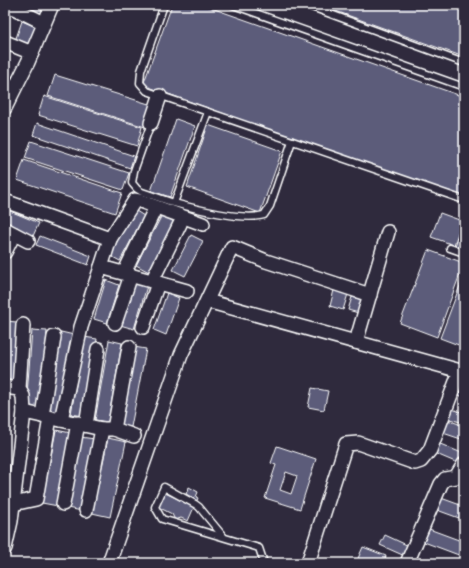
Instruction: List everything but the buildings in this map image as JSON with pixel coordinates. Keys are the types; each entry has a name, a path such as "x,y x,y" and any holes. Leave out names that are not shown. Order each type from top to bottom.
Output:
{"street":[{"path":"8,5 44,23"},
{"path":"5,108 32,53 52,5"},
{"path":"5,42 32,53"},
{"path":"151,122 160,96"},
{"path":"13,504 36,499 51,418 110,239 135,200 203,224"},
{"path":"5,201 110,239"},
{"path":"115,323 127,274 153,214"},
{"path":"143,327 155,282 180,224"},
{"path":"5,252 10,232 28,240"},
{"path":"356,342 388,232"},
{"path":"109,563 181,355 232,247 266,262 370,295"},
{"path":"101,267 187,291"},
{"path":"207,301 462,372 430,450 421,461 411,462 358,443 346,444 308,563"},
{"path":"5,548 13,504 24,412 23,396 19,389 23,325"},
{"path":"51,418 54,337"},
{"path":"86,510 129,347"},
{"path":"62,504 82,424 98,349"},
{"path":"5,387 19,389"},
{"path":"24,412 108,429 134,436"},
{"path":"407,563 441,484 445,479 456,476 464,464"}],"lane":[{"path":"164,5 140,78 142,87 160,96 464,200"},
{"path":"233,5 464,87"},
{"path":"306,5 464,63"},
{"path":"174,203 208,112"},
{"path":"151,122 134,171 132,183 142,192 174,203 219,213 252,216 264,215 270,206 292,141"},
{"path":"450,248 464,253"},
{"path":"223,537 199,507 164,487 155,506 162,519 259,548 264,563"}]}
